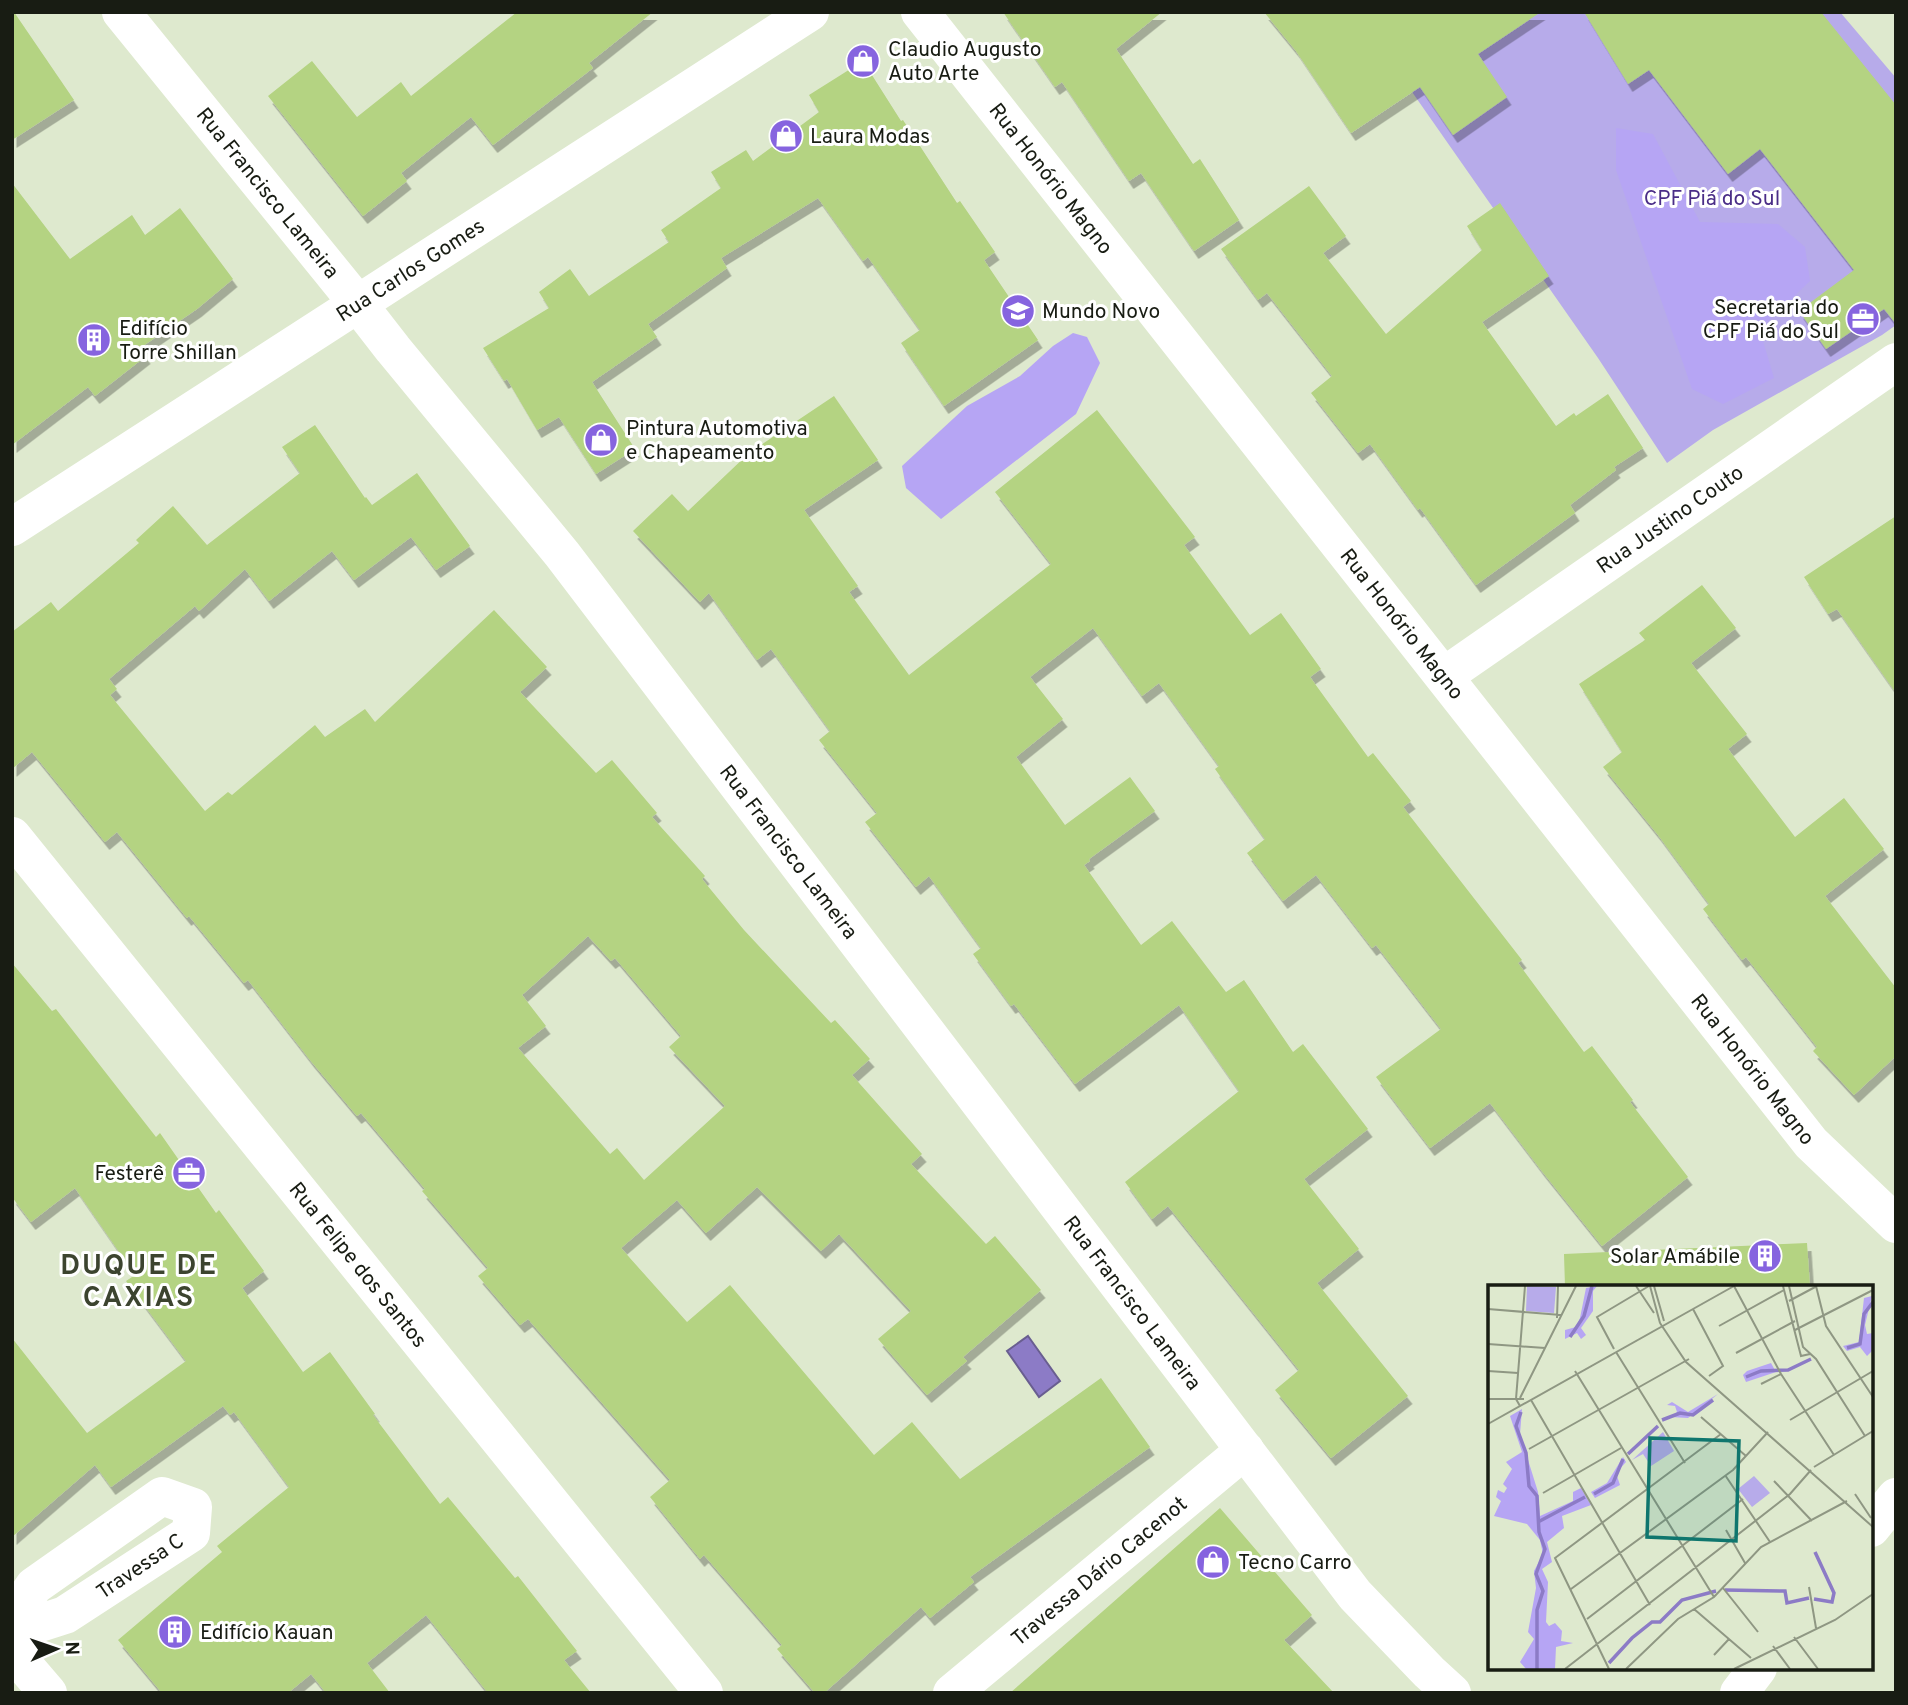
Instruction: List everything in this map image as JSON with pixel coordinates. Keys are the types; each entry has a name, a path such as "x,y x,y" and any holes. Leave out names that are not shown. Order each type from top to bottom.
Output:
{"street":[{"name":"Rua Francisco Lameira","path":"121,12 562,554 1355,1595 1452,1693"},
{"name":"Rua Carlos Gomes","path":"12,527 810,12"},
{"name":"Rua Honório Magno","path":"920,12 1811,1143 1896,1224"},
{"name":"Rua Justino Couto","path":"1444,676 1896,362"},
{"name":"Rua Felipe dos Santos","path":"12,836 704,1693"},
{"name":"Travessa Dário Cacenot","path":"953,1693 1245,1450"},
{"name":"Travessa C","path":"12,1618 34,1586 162,1496 193,1507 191,1533 65,1615 12,1632"},
{"path":"1873,1526 1896,1497"},
{"path":"12,1651 48,1693"},
{"path":"1739,1693 1756,1670"}],"green space":[{"name":"CPF Piá do Sul","path":"1411,12 1840,12 1896,78 1896,325 1713,430 1667,463 1598,358 1375,39"}],"shaded area":[{"path":"1616,128 1653,134 1700,222 1778,224 1805,247 1810,281 1767,322 1749,318 1763,341 1774,378 1723,404 1692,389 1616,170"},
{"path":"1073,333 1087,337 1100,363 1076,414 941,519 906,488 902,466 967,406 1020,376 1053,346"},
{"path":"1028,1336 1060,1381 1039,1397 1007,1351"}],"building":[{"path":"12,12 74,100 12,140"},
{"path":"517,12 653,12 589,63 593,68 493,145 471,117 401,173 407,181 363,216 268,96 312,61 357,117 401,82 411,96"},
{"path":"1003,12 1162,12 1116,49 1193,164 1200,159 1239,220 1194,251 1141,173 1129,181 1062,82 1055,87"},
{"path":"1264,12 1541,12 1478,54 1507,97 1453,135 1420,87 1351,133 1296,51"},
{"path":"1584,12 1821,12 1896,105 1896,324 1884,309 1826,349 1799,311 1854,270 1760,149 1728,174 1649,70 1628,84"},
{"path":"863,61 957,203 960,201 995,252 984,260 1038,340 944,406 901,343 920,330 868,257 863,261 818,198 721,258 727,268 648,324 657,337 592,382 635,449 596,474 559,417 537,430 507,379 504,381 483,348 549,308 539,292 570,269 589,296 669,242 661,230 721,188 711,172 746,150 753,161 819,112 809,95"},
{"path":"12,183 70,259 132,215 145,235 180,208 233,279 197,309 140,348 146,356 95,396 88,387 12,445"},
{"path":"1309,186 1346,236 1323,253 1386,334 1482,250 1467,226 1500,203 1549,276 1482,322 1556,426 1608,394 1643,448 1614,467 1616,470 1570,505 1575,513 1476,585 1370,444 1358,453 1311,393 1332,376 1267,293 1258,300 1221,249"},
{"path":"834,396 878,460 804,510 858,586 849,592 909,675 1051,564 995,492 1097,410 1195,537 1184,545 1250,635 1281,613 1321,669 1310,677 1368,757 1373,753 1411,801 1403,807 1522,960 1518,963 1584,1052 1592,1046 1633,1100 1630,1102 1688,1177 1602,1246 1490,1103 1430,1148 1376,1077 1441,1029 1376,945 1372,948 1316,875 1283,901 1247,853 1265,839 1215,769 1219,766 1159,683 1142,696 1093,628 1030,677 1063,719 1016,757 1065,825 1130,777 1155,811 1084,865 1141,945 1172,921 1226,992 1244,980 1293,1052 1303,1044 1368,1129 1304,1179 1359,1249 1317,1283 1408,1396 1331,1458 1275,1390 1299,1370 1168,1206 1152,1219 1125,1182 1239,1091 1179,1005 1075,1084 1014,1004 1011,1006 973,954 981,948 929,876 916,887 865,822 877,813 819,740 830,731 771,649 757,660 709,593 700,602 633,531 672,494 688,511 749,453"},
{"path":"315,425 372,505 417,473 470,546 436,570 411,537 354,580 332,551 269,601 245,569 199,611 195,606 109,679 117,689 110,695 205,811 228,792 232,795 315,725 325,737 365,709 375,722 494,610 547,667 520,692 596,773 612,760 657,813 652,817 705,876 702,879 744,930 831,1023 835,1020 870,1059 852,1075 922,1154 911,1164 986,1244 995,1236 1041,1290 963,1357 967,1361 927,1395 878,1339 911,1311 839,1234 821,1251 757,1187 706,1233 677,1200 621,1248 687,1322 730,1285 874,1455 912,1422 960,1479 1101,1378 1150,1447 970,1577 974,1582 930,1618 921,1607 824,1693 815,1693 777,1649 782,1645 704,1555 700,1559 650,1497 670,1480 528,1319 520,1325 478,1276 488,1268 422,1191 425,1189 361,1113 357,1116 310,1060 248,980 244,983 117,832 105,842 32,752 12,769 12,632 51,602 58,611 139,543 136,540 173,506 207,545 300,473 282,447","holes":["588,936 611,961 615,958 681,1036 669,1047 725,1106 644,1180 617,1148 610,1154 518,1048 546,1026 522,995"]},
{"path":"1896,516 1896,693 1837,609 1828,614 1804,577"},
{"path":"1702,585 1736,628 1691,663 1747,734 1728,749 1795,837 1844,798 1884,849 1825,896 1896,988 1896,1056 1854,1095 1813,1051 1817,1047 1746,957 1742,960 1703,909 1709,904 1603,767 1622,752 1579,684 1645,640 1639,633"},
{"path":"12,963 52,1011 56,1009 156,1137 160,1133 216,1213 219,1210 264,1271 242,1288 303,1372 330,1352 440,1504 448,1497 515,1578 518,1576 577,1651 564,1660 591,1693 488,1693 426,1615 367,1663 390,1693 326,1693 311,1674 288,1693 162,1693 118,1640 222,1552 217,1546 289,1487 234,1412 230,1415 223,1406 111,1487 95,1465 12,1537 12,1338 87,1433 186,1361 126,1281 135,1275 75,1188 31,1222 12,1197"},
{"path":"1807,1243 1810,1285 1565,1285 1564,1254"},
{"name":"Tecno Carro","path":"1220,1508 1312,1615 1284,1640 1334,1693 1010,1693"}],"place":[{"name":"Claudio Augusto Auto Arte","path":"863,61"},
{"name":"Laura Modas","path":"786,136"},
{"name":"Mundo Novo","path":"1018,311"},
{"name":"Secretaria do CPF Piá do Sul","path":"1863,319"},
{"name":"Edifício Torre Shillan","path":"94,340"},
{"name":"Pintura Automotiva e Chapeamento","path":"601,440"},
{"name":"Festerê","path":"189,1173"},
{"name":"Solar Amábile","path":"1765,1256"},
{"name":"Tecno Carro","path":"1213,1562"},
{"name":"Edifício Kauan","path":"175,1632"}],"district":[{"name":"DUQUE DE CAXIAS","path":"139,1280"}]}
